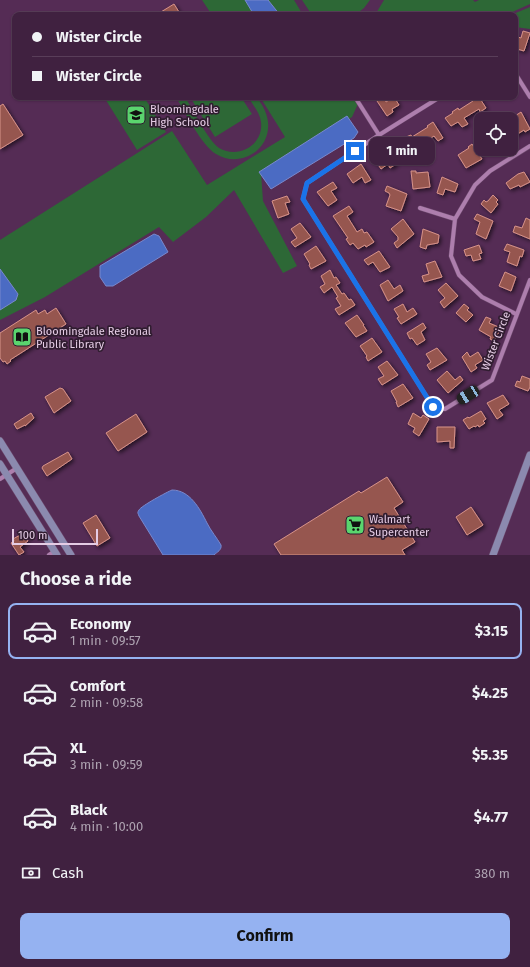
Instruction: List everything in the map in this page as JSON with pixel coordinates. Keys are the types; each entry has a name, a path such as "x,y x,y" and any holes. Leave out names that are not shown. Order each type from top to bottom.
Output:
{"main road":[{"path":"0,441 71,555"},
{"path":"493,555 530,455"},
{"path":"0,464 54,554"}],"street":[{"path":"518,79 530,97"},
{"path":"357,100 378,135"},
{"name":"Wister Circle","path":"435,100 378,135 307,183 303,199 433,407 445,409 492,380 530,280"},
{"path":"516,314 482,297 459,275 452,256 456,219 475,185 490,171 530,146"},
{"path":"420,208 456,219"},
{"path":"0,479 17,468"}],"green space":[{"path":"202,0 294,0 301,12 210,12"},
{"path":"302,0 370,0 359,12 310,12"},
{"path":"384,0 473,0 475,2 479,0 530,0 530,4 512,12 377,12"},
{"path":"530,7 530,29 518,27 518,12"},
{"path":"106,100 146,100 166,132 137,150"},
{"path":"178,100 187,100 206,132 219,148 234,152 242,151 249,148 259,137 261,122 256,109 250,100 259,100 267,115 268,132 265,141 252,154 244,158 225,158 216,154 205,144"},
{"path":"192,100 243,100 252,114 215,137"},
{"path":"262,100 360,100 352,117 261,173 263,201 297,266 283,273 234,190 206,217 173,242 159,227 45,297 0,320 0,240 172,131 207,185 285,137"}],"water":[{"path":"245,0 268,0 278,12 252,12"},
{"path":"347,116 358,132 354,138 271,189 259,172"},
{"path":"154,234 159,236 168,252 113,286 106,286 100,277 100,266"},
{"path":"0,269 18,294 16,300 0,310"},
{"path":"172,490 184,493 198,506 210,529 221,545 220,550 214,555 163,555 138,512 144,505"}],"building":[{"path":"174,4 179,12 161,12"},
{"path":"523,31 530,33 524,51 518,49 518,37 521,38"},
{"path":"385,100 386,102 389,100 396,100 399,105 392,109 393,112 387,116 377,101"},
{"path":"472,100 481,100 486,108 480,112 479,109 464,118 468,124 462,127 458,122 451,126 445,118 458,108 459,110"},
{"path":"3,104 23,135 0,149 0,106"},
{"path":"521,112 530,129 525,132 524,130 518,134 518,122 518,114"},
{"path":"433,122 443,138 438,141 434,136 418,146 421,151 415,154 413,151 404,156 398,146 407,140 406,137 411,135 412,137"},
{"path":"472,144 474,147 474,156 480,156 482,159 466,168 458,155 469,148 468,147"},
{"path":"387,150 396,164 390,168 388,164 381,169 375,160 382,156 381,154"},
{"path":"361,164 371,180 365,183 362,177 353,183 347,174"},
{"path":"411,171 416,171 416,173 428,172 430,187 413,189"},
{"path":"524,172 530,182 520,187 519,185 510,189 506,183 518,174"},
{"path":"442,177 458,184 455,192 445,189 443,195 437,193"},
{"path":"333,182 337,188 331,191 337,200 328,206 317,192"},
{"path":"387,186 407,194 401,211 386,206 390,195 385,191"},
{"path":"493,195 498,200 496,202 498,204 491,213 481,204 484,200 486,202 488,201"},
{"path":"287,196 290,202 285,203 289,214 278,218 272,201"},
{"path":"349,206 353,212 347,216 357,232 362,229 364,233 367,232 374,242 366,247 365,245 358,249 353,243 350,245 346,239 348,238 333,216"},
{"path":"477,214 493,221 486,239 476,234 480,222 474,219"},
{"path":"526,218 530,220 530,239 513,232 515,226 522,228"},
{"path":"403,219 414,234 397,248 394,243 398,240 398,237 391,229"},
{"path":"300,223 311,237 295,247 291,242 297,238 291,229"},
{"path":"423,229 439,235 438,243 427,245 426,249 420,247"},
{"path":"507,244 524,250 522,257 520,256 517,266 507,262 510,252 504,250"},
{"path":"479,245 482,253 479,254 481,259 473,261 471,255 466,256 464,250"},
{"path":"316,246 326,261 311,269 310,264 304,254"},
{"path":"379,251 390,267 380,272 373,262 368,265 364,260"},
{"path":"435,261 442,277 424,282 422,276 429,274 426,264"},
{"path":"330,270 334,278 336,277 340,283 336,285 342,294 344,293 355,305 339,315 335,309 341,306 332,287 324,293 320,287 325,284 321,276"},
{"path":"505,272 516,277 511,291 499,286"},
{"path":"388,280 394,289 400,285 403,291 388,301 380,285"},
{"path":"446,283 458,296 444,308 440,302 445,298 438,290"},
{"path":"403,304 407,312 413,308 417,314 401,324 394,309"},
{"path":"464,304 469,308 467,310 473,315 466,322 456,313"},
{"name":"Bloomingdale Regional Public Library","path":"56,308 66,324 10,360 11,361 7,364 5,361 3,362 0,358 0,333 36,310 38,314 45,310 47,314"},
{"path":"357,315 367,331 356,337 345,323"},
{"path":"486,317 491,319 489,323 501,328 494,341 490,339 491,337 479,330"},
{"path":"423,323 426,328 421,332 425,340 417,345 412,338 410,339 407,333"},
{"path":"372,338 382,352 368,361 367,356 360,346"},
{"path":"437,348 447,360 430,370 427,365 431,362 426,354"},
{"path":"467,352 470,357 478,352 483,360 475,365 477,368 471,372 462,357"},
{"path":"387,361 398,375 382,385 378,379 384,376 378,367"},
{"path":"447,371 455,380 460,376 463,380 448,393 437,380"},
{"path":"522,376 530,379 530,387 528,391 515,386 517,381 520,382"},
{"path":"403,384 413,398 398,407 391,391"},
{"path":"60,388 63,389 71,401 54,413 45,397"},
{"path":"503,395 509,404 499,410 503,415 497,419 487,403"},
{"path":"481,411 486,419 483,421 485,423 479,427 478,425 469,429 463,420"},
{"path":"31,413 34,418 25,426 17,429 14,424"},
{"path":"413,413 421,418 423,415 429,419 419,436 413,432 415,428 408,424"},
{"path":"136,414 147,432 118,451 106,433"},
{"path":"437,427 455,427 454,448 450,448 450,441 437,442"},
{"path":"68,452 72,459 47,476 42,468 43,466"},
{"name":"Walmart Supercenter","path":"387,477 403,502 394,508 415,542 402,550 405,555 281,555 274,544 359,491 361,493"},
{"path":"471,507 483,525 467,535 456,517"},
{"path":"96,515 110,538 97,546 83,523"},
{"path":"20,535 21,537 24,535 28,541 20,547 24,552 19,555 11,543 14,541 13,539"}],"place":[{"name":"Bloomingdale High School","path":"136,115"},
{"name":"Bloomingdale Regional Public Library","path":"22,337"},
{"name":"Walmart Supercenter","path":"355,525"}],"route":[{"path":"355,151 307,183 303,199 433,407"}]}
